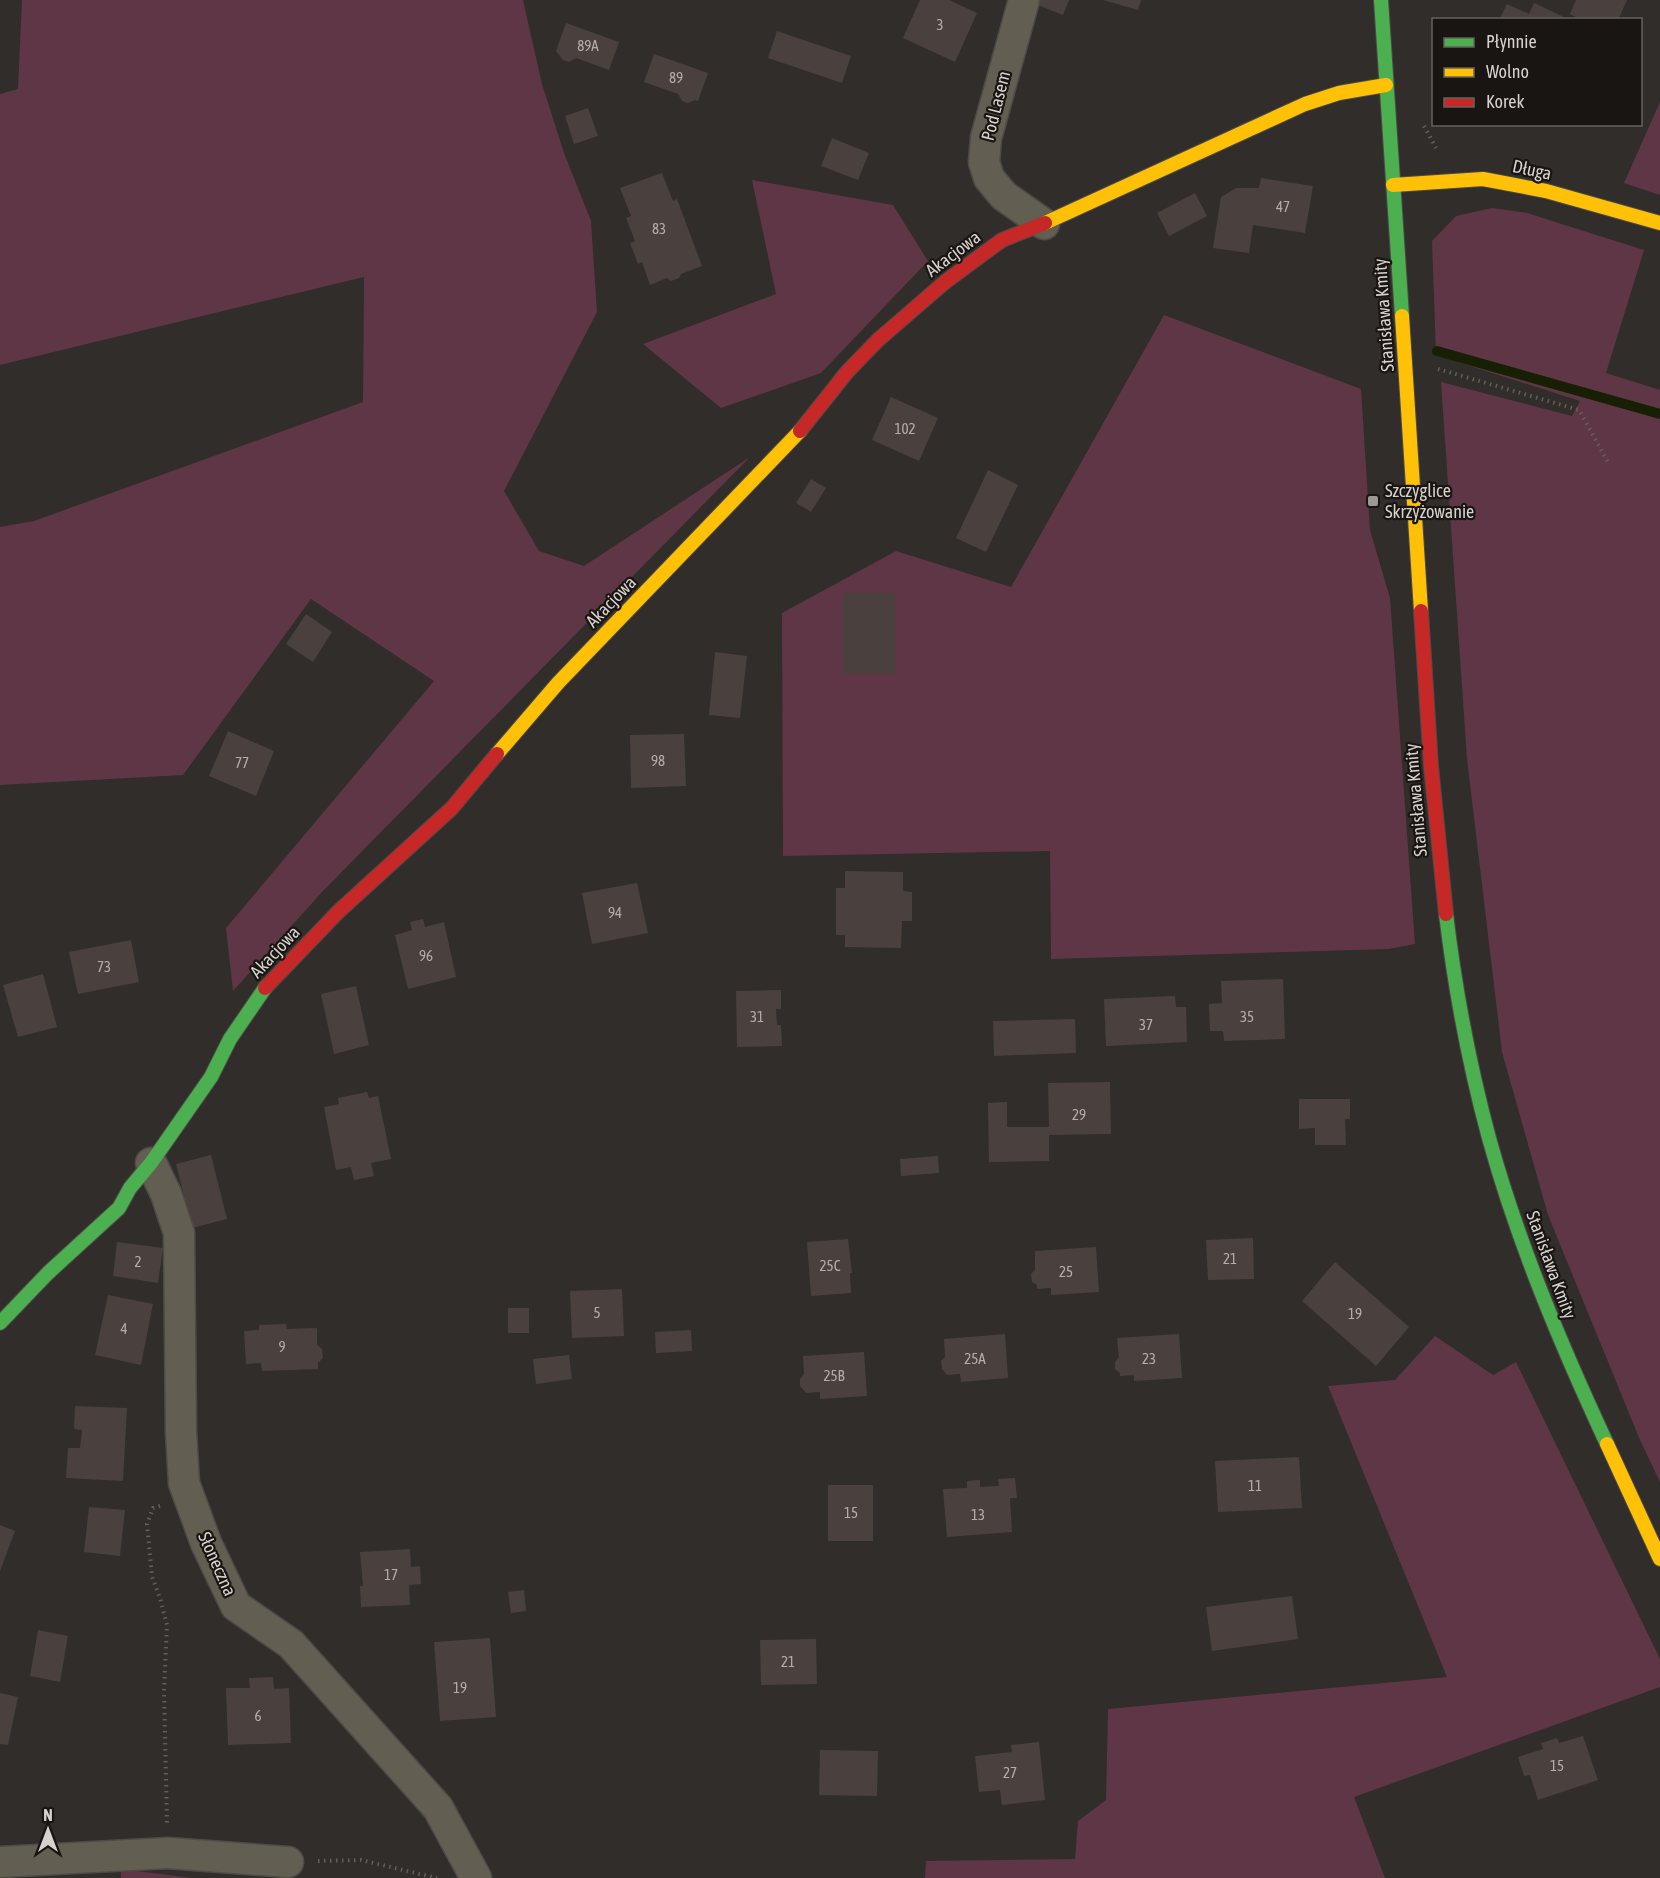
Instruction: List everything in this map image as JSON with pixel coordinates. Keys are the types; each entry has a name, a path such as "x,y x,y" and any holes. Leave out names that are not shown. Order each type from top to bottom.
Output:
{"street":[{"name":"Pod Lasem","path":"1024,0 986,138 984,162 989,178 1004,196 1044,224"},
{"name":"Stanisława Kmity","path":"1381,0 1437,845 1451,958 1481,1107 1525,1248 1556,1331 1660,1559"},
{"name":"Akacjowa","path":"0,1323 48,1273 119,1208 129,1188 151,1163 211,1077 230,1038 264,990 339,911 452,807 558,683 804,428 847,372 878,340 945,282 1002,240 1044,224 1305,104 1339,93 1386,86"},
{"name":"Długa","path":"1394,185 1471,179 1502,182 1546,191 1660,223"},
{"name":"Słoneczna","path":"151,1163 166,1194 179,1233 184,1484 206,1543 236,1606 291,1644 438,1808 476,1878"},
{"path":"0,1862 168,1853 288,1862"}],"path":[{"path":"1405,362 1430,367 1579,410 1609,464"},
{"path":"168,1853 164,1691 167,1625 152,1577 147,1524 153,1508 189,1498"},
{"path":"288,1862 361,1860 437,1878"}],"shaded area":[{"path":"22,0 523,0 542,84 564,153 591,221 597,312 504,491 539,551 584,566 750,457 322,892 233,991 226,928 434,681 311,599 183,775 0,785 0,527 34,521 363,402 364,277 0,365 0,94 18,89"},
{"path":"1660,102 1660,195 1624,183"},
{"path":"752,180 893,205 928,261 821,373 721,408 643,344 776,294"},
{"path":"1492,208 1527,213 1644,250 1606,373 1660,390 1660,1482 1640,1440 1548,1215 1502,1052 1467,759 1441,382 1572,416 1580,401 1436,355 1432,241 1456,216"},
{"path":"1164,315 1361,389 1370,530 1390,598 1415,944 1389,949 1051,959 1050,851 783,856 782,613 896,551 1011,587"},
{"path":"1435,1336 1493,1375 1516,1362 1660,1659 1660,1687 1354,1797 1385,1878 925,1878 926,1861 1075,1859 1078,1821 1106,1800 1108,1709 1447,1677 1328,1386 1395,1380"},
{"path":"121,1869 192,1878 121,1878"}],"building":[{"path":"920,0 949,0 977,13 955,62 903,38"},
{"path":"1040,0 1069,0 1063,15 1038,5"},
{"path":"1103,0 1141,0 1138,10"},
{"path":"1576,0 1627,0 1619,18 1578,18 1570,14"},
{"path":"1534,3 1564,17 1500,18 1507,4 1529,14"},
{"path":"566,23 619,42 609,70 576,58 569,62 563,60 556,51"},
{"path":"777,31 851,56 842,83 768,58"},
{"path":"654,54 708,73 698,101 688,103 682,101 678,94 644,82"},
{"path":"588,108 598,136 574,144 565,116"},
{"path":"832,138 869,153 858,180 821,166"},
{"path":"662,173 673,201 677,199 702,266 681,274 679,278 671,281 667,278 650,285 642,262 638,264 630,243 635,241 626,218 631,216 620,188"},
{"path":"1261,178 1313,186 1305,233 1253,225 1249,253 1213,248 1221,197 1236,188 1259,188"},
{"path":"1195,193 1207,216 1169,236 1157,213"},
{"path":"891,397 938,418 919,461 872,440"},
{"path":"988,470 1018,485 986,552 956,538"},
{"path":"811,479 826,488 811,512 796,503"},
{"path":"843,593 895,593 895,674 843,674"},
{"path":"306,614 332,632 313,662 286,644"},
{"path":"715,652 747,656 740,718 709,715"},
{"path":"228,731 274,751 256,796 209,776"},
{"path":"684,734 686,786 631,788 630,735"},
{"path":"845,871 903,872 903,891 912,892 912,921 902,921 901,948 845,947 845,935 836,935 836,888 845,888"},
{"path":"637,883 648,933 592,944 582,893"},
{"path":"423,919 425,927 444,922 456,977 408,989 395,935 412,930 410,922"},
{"path":"131,940 139,982 78,994 69,952"},
{"path":"43,974 57,1027 18,1037 3,985"},
{"path":"1283,979 1285,1039 1224,1041 1223,1031 1210,1031 1209,1004 1222,1003 1221,981"},
{"path":"356,986 369,1045 334,1054 321,994"},
{"path":"781,990 781,1009 776,1009 777,1025 781,1025 782,1046 737,1047 736,991"},
{"path":"1175,996 1176,1007 1186,1007 1187,1042 1106,1046 1104,999"},
{"path":"1075,1019 1076,1053 994,1056 993,1021"},
{"path":"1110,1082 1111,1134 1049,1135 1049,1161 989,1162 988,1103 1007,1102 1007,1127 1049,1127 1048,1083"},
{"path":"367,1092 369,1098 378,1096 391,1159 371,1163 374,1176 354,1180 351,1167 336,1170 324,1107 339,1104 338,1098"},
{"path":"1299,1099 1350,1099 1350,1119 1345,1119 1346,1145 1315,1145 1315,1128 1299,1129"},
{"path":"211,1155 227,1219 192,1228 176,1164"},
{"path":"938,1156 939,1173 901,1176 900,1159"},
{"path":"1253,1238 1254,1279 1208,1280 1206,1240"},
{"path":"848,1239 852,1273 850,1273 851,1293 811,1296 807,1242"},
{"path":"117,1242 163,1248 158,1283 113,1276"},
{"path":"1096,1247 1099,1292 1051,1295 1051,1288 1037,1289 1037,1285 1032,1282 1031,1274 1035,1270 1035,1251"},
{"path":"1335,1262 1409,1327 1376,1366 1302,1301"},
{"path":"622,1289 624,1336 572,1338 570,1291"},
{"path":"108,1295 153,1304 141,1365 95,1355"},
{"path":"508,1308 529,1308 529,1333 508,1333"},
{"path":"286,1324 287,1329 317,1328 317,1345 322,1349 323,1358 318,1363 318,1369 262,1371 261,1363 246,1364 244,1331 259,1330 259,1325"},
{"path":"691,1330 692,1351 656,1353 655,1332"},
{"path":"1005,1334 1008,1378 961,1382 960,1374 947,1375 942,1369 941,1361 945,1357 944,1339"},
{"path":"1179,1334 1182,1378 1134,1381 1134,1375 1120,1376 1115,1369 1115,1362 1119,1357 1117,1338"},
{"path":"864,1352 867,1396 820,1399 820,1392 806,1393 800,1386 800,1379 804,1374 803,1356"},
{"path":"569,1355 572,1379 536,1384 533,1359"},
{"path":"75,1406 127,1408 123,1481 66,1478 68,1448 80,1448 82,1430 74,1429"},
{"path":"1299,1457 1302,1508 1218,1512 1215,1461"},
{"path":"1015,1478 1017,1498 1010,1498 1012,1532 947,1537 943,1489 967,1488 967,1481 980,1480 980,1487 999,1486 998,1479"},
{"path":"828,1485 873,1485 873,1541 828,1541"},
{"path":"89,1507 125,1510 120,1556 84,1552"},
{"path":"0,1525 15,1531 0,1571"},
{"path":"410,1549 411,1567 420,1566 421,1584 409,1585 410,1605 361,1607 360,1586 363,1586 360,1552"},
{"path":"524,1590 526,1611 511,1613 508,1592"},
{"path":"1292,1596 1298,1639 1212,1651 1206,1607"},
{"path":"38,1630 68,1636 60,1682 30,1676"},
{"path":"490,1638 496,1717 440,1721 434,1642"},
{"path":"816,1639 817,1684 761,1685 760,1640"},
{"path":"273,1677 274,1689 289,1688 291,1743 228,1745 226,1688 250,1688 249,1678"},
{"path":"0,1693 18,1697 8,1745 0,1744"},
{"path":"1583,1736 1598,1780 1538,1800 1530,1775 1524,1776 1518,1757 1543,1749 1541,1743 1557,1738 1559,1743"},
{"path":"1039,1742 1045,1800 1002,1805 1000,1790 979,1792 975,1756 1012,1752 1011,1745"},
{"path":"820,1750 878,1751 877,1796 819,1795"}],"waterway":[{"path":"1437,351 1660,414"}],"traffic: fast":[{"path":"1381,0 1402,316"},
{"path":"1446,914 1458,998 1489,1138 1527,1255 1573,1369 1607,1444"},
{"path":"0,1323 48,1273 119,1208 130,1188 151,1163 211,1077 230,1039 265,988"}],"traffic: slow":[{"path":"1045,223 1305,104 1339,93 1386,85"},
{"path":"1393,185 1483,179 1546,191 1660,223"},
{"path":"1402,316 1421,611"},
{"path":"497,754 558,683 800,431"},
{"path":"1607,1444 1660,1559"}],"traffic: jam":[{"path":"800,431 847,372 878,340 945,282 1002,240 1045,223"},
{"path":"1421,611 1431,766 1446,914"},
{"path":"265,988 339,911 452,808 497,754"}],"place":[{"name":"Szczyglice Skrzyżowanie","path":"1373,501"}]}
